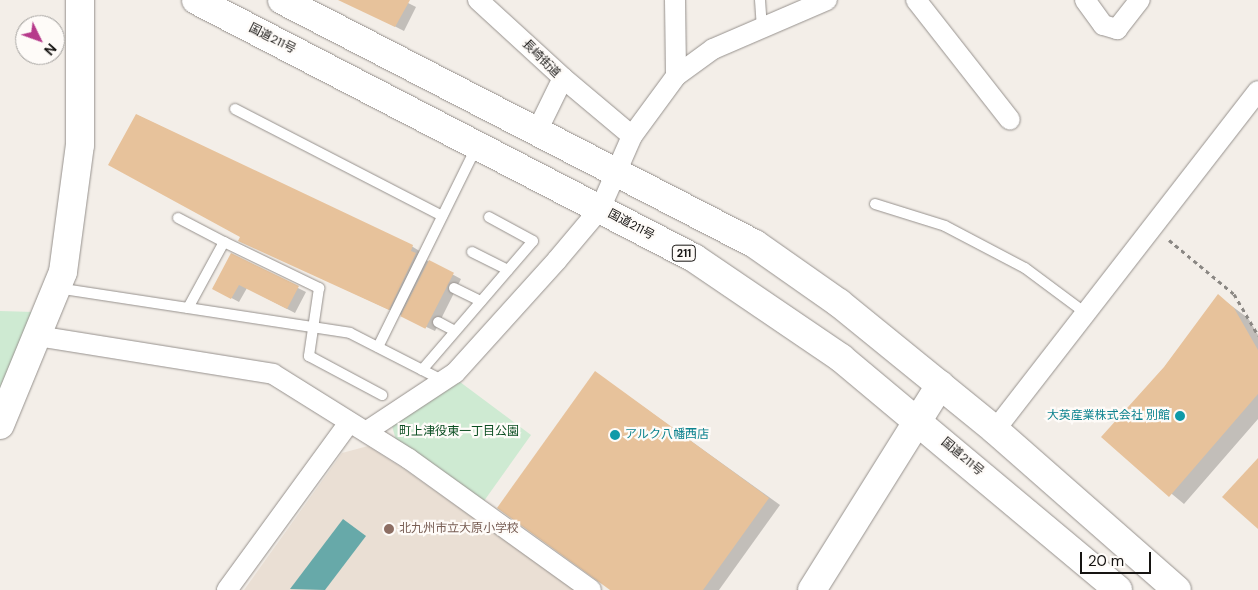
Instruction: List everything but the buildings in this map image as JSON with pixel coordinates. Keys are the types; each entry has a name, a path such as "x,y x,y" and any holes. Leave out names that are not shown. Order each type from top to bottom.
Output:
{"main road":[{"path":"0,425 63,272 80,145 80,0"},
{"name":"国道211号","path":"196,0 694,258 778,312 915,418 1118,590"},
{"path":"282,0 537,131 618,170 755,244 839,303 995,430 1177,590"},
{"path":"812,590 915,418 940,385"}],"street":[{"name":"長崎街道","path":"478,0 563,78 537,131"},
{"path":"674,0 676,76"},
{"path":"227,590 358,427 444,381 600,209 632,136 676,76 713,50 827,0"},
{"path":"916,0 1010,120"},
{"path":"1085,0 1103,25 1117,29 1140,0"},
{"path":"563,78 632,136"},
{"path":"995,430 1083,311 1258,91"},
{"path":"37,336 273,374 358,427 591,590"}],"lane":[{"path":"760,0 762,30"},
{"path":"235,109 442,216"},
{"path":"378,347 477,145"},
{"path":"875,204 953,230 1025,268 1083,311"},
{"path":"422,370 533,241 489,217"},
{"path":"178,218 319,288 309,356 382,395"},
{"path":"188,308 224,242"},
{"path":"472,252 508,270"},
{"path":"56,288 350,333 444,381"},
{"path":"454,288 481,301"},
{"path":"438,322 455,331"}],"path":[{"path":"1151,226 1234,294 1258,335"}],"shaded area":[{"name":"北九州市立大原小学校","path":"368,446 404,469 576,590 244,590 342,453"}],"green space":[{"path":"0,311 34,312 0,388"},
{"name":"町上津役東一丁目公園","path":"460,382 531,435 484,501 396,440 392,426"}],"water":[{"path":"343,519 366,536 325,590 290,589"}],"place":[{"name":"大英産業株式会社 別館","path":"1180,416"},
{"name":"アルク八幡西店","path":"615,435"},
{"name":"北九州市立大原小学校","path":"389,529"}]}
